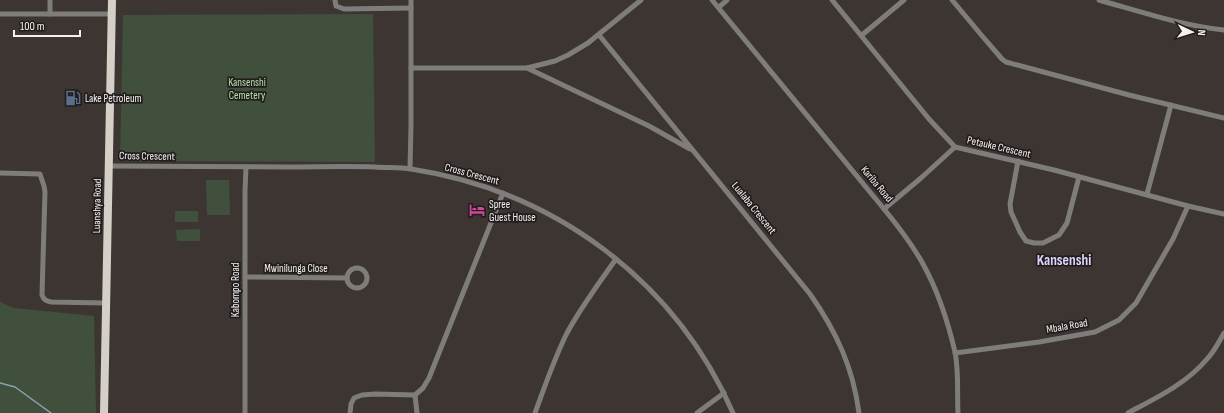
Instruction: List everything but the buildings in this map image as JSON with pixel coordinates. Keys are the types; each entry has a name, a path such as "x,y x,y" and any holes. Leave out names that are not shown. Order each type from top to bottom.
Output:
{"highway":[{"name":"Luanshya Road","path":"104,413 112,0"}],"street":[{"path":"50,0 50,14"},
{"path":"335,0 336,6 344,9 411,8"},
{"path":"410,169 411,0"},
{"path":"411,68 527,68 554,61 568,56 599,35 641,0"},
{"name":"Kariba Road","path":"712,0 884,208 911,244 926,269 941,304 955,353 958,413"},
{"path":"719,7 727,0"},
{"name":"Petauke Crescent","path":"832,0 929,119 955,147 1018,161 1148,194 1188,206 1224,214"},
{"path":"862,35 904,0"},
{"path":"952,0 983,38 1006,62 1224,118"},
{"path":"1099,0 1162,18 1224,30"},
{"path":"0,14 111,14"},
{"name":"Lualaba Crescent","path":"599,35 822,310 839,341 848,364 854,385 859,413"},
{"path":"527,68 607,105 668,136 694,152"},
{"path":"1148,194 1171,105"},
{"path":"668,136 675,128"},
{"path":"884,208 921,178 955,147"},
{"path":"1018,161 1010,204 1011,212 1026,241 1034,243 1043,242 1059,235 1067,223 1079,177"},
{"name":"Cross Crescent","path":"109,166 363,167 410,169 455,178 503,193 570,225 616,259 638,278 680,324 701,354 724,393 733,413"},
{"name":"Kabompo Road","path":"245,413 244,277 246,167"},
{"path":"0,173 40,174 43,182 45,192 43,298 51,302 106,303"},
{"path":"350,413 350,404 354,398 362,395 415,395 423,388 429,378 503,193"},
{"name":"Mbala Road","path":"955,353 1039,342 1095,332 1119,320 1136,304 1140,298 1173,239 1188,206"},
{"path":"535,413 550,372 568,333 589,297 616,259"},
{"name":"Mwinilunga Close","path":"244,277 347,278"},
{"path":"1128,413 1183,381 1194,372 1208,358 1224,333"},
{"path":"697,413 724,393"},
{"path":"415,395 417,413"}],"green space":[{"name":"Kansenshi Cemetery","path":"373,14 375,162 120,161 123,15"},
{"path":"206,180 229,180 230,215 207,215"},
{"path":"175,211 198,211 198,222 175,222"},
{"path":"200,229 200,241 177,241 176,230"},
{"path":"0,302 14,308 94,316 96,413 0,413"}],"waterway":[{"path":"0,383 15,387 51,413"}],"place":[{"name":"Lake Petroleum","path":"73,98"},
{"name":"Spree Guest House","path":"477,210"}],"district":[{"name":"Kansenshi","path":"1064,260"}]}
